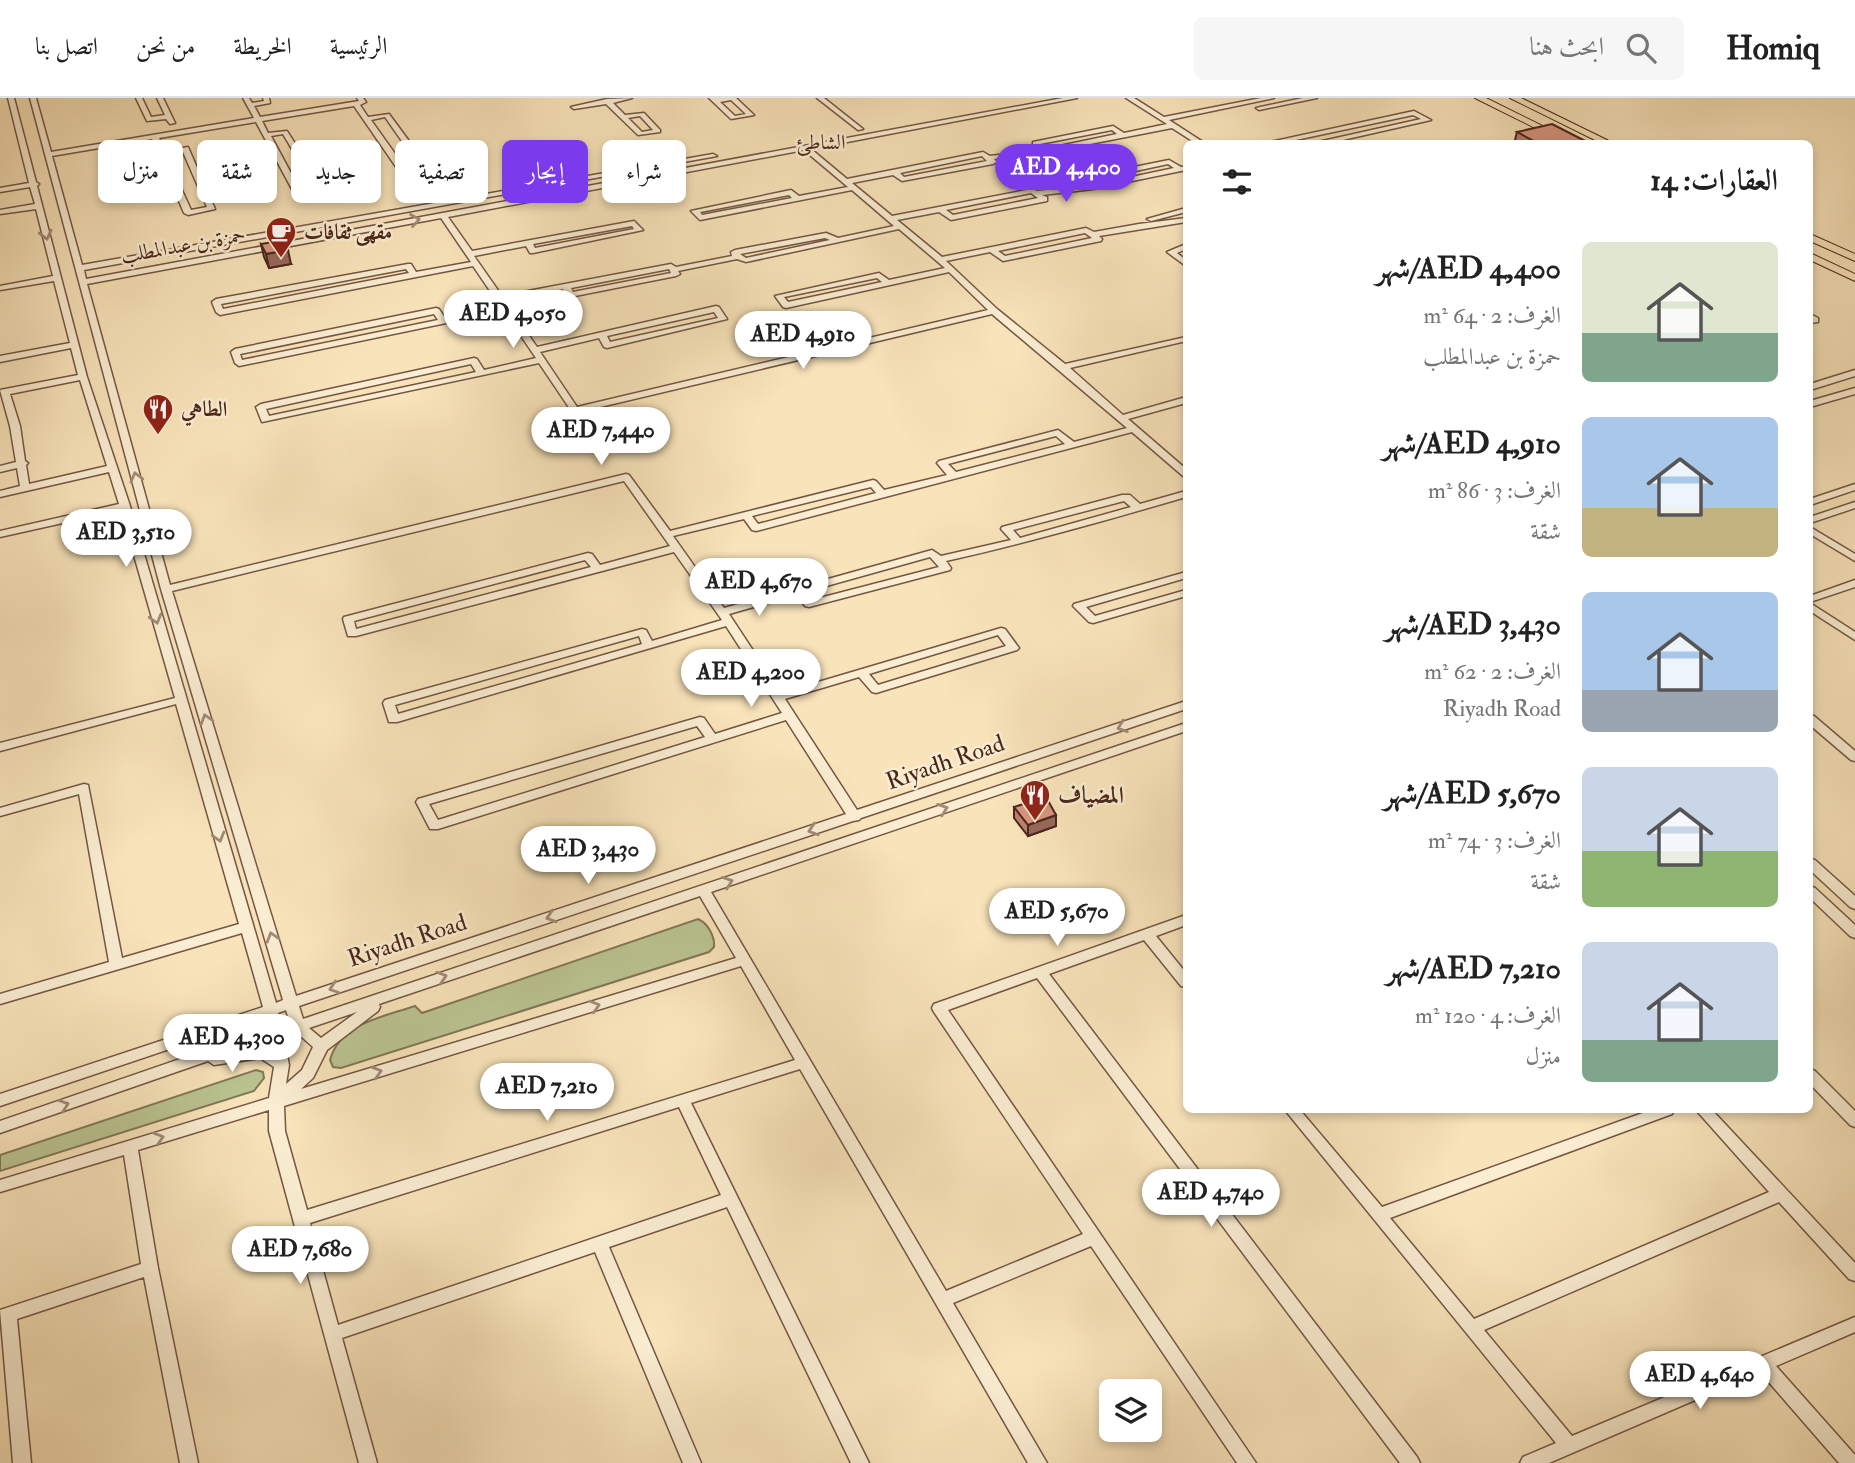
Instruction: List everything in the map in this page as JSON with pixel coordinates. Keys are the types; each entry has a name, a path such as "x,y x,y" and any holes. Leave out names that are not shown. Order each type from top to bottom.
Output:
{"main road":[{"path":"1479,98 1567,140"},
{"path":"1514,98 1603,140"},
{"path":"1813,238 1855,258"},
{"path":"1813,257 1855,278"}],"street":[{"path":"33,98 166,589 298,1026 321,1046"},
{"path":"139,98 149,120 169,116"},
{"path":"160,98 177,133"},
{"path":"248,101 268,102 266,98"},
{"path":"574,107 624,98"},
{"path":"820,98 860,129"},
{"name":"حمزة بن عبدالمطلب","path":"1007,107 1038,98"},
{"name":"حمزة بن عبدالمطلب","path":"83,282 973,113 1074,98"},
{"path":"1129,98 1197,140"},
{"path":"1164,119 1271,98"},
{"path":"1208,110 1218,116 1314,98"},
{"path":"0,103 12,100 36,184 38,206 83,377 125,506 270,1008 282,1065 277,1131 368,1463"},
{"path":"248,101 266,135 298,193 320,189 285,132 266,135"},
{"path":"49,154 358,101 367,119 406,175 427,171 387,116 367,119"},
{"path":"607,101 623,117"},
{"name":"حمزة بن عبدالمطلب","path":"79,268 860,129 973,113"},
{"path":"1283,140 1414,113 1429,120 1332,140"},
{"path":"798,199 791,192 695,211 701,218 798,199 894,172 983,154 988,158 1044,151 1174,125"},
{"path":"804,147 951,269 994,310 1183,471"},
{"path":"185,149 211,209 188,213 162,154 185,149"},
{"path":"1093,187 1083,180 1169,162 1183,169"},
{"path":"891,219 1032,191 1036,194 1093,187 1183,169"},
{"path":"0,190 36,184"},
{"path":"0,212 38,206"},
{"path":"1139,226 1148,220 1183,211"},
{"path":"443,215 575,410 994,310"},
{"path":"940,260 1086,230 1093,235 1183,221"},
{"path":"414,275 408,266 216,302 220,312 414,275 528,243 634,223 639,230 533,251 528,243"},
{"path":"443,321 436,311 235,352 239,363 443,321 566,287 671,266 674,270 737,257 746,260 899,227"},
{"path":"1183,247 1171,252 1183,262"},
{"path":"888,283 879,275 779,296 786,305 888,283 951,269"},
{"path":"0,288 56,278"},
{"path":"535,350 716,309 723,319 607,345 602,335"},
{"path":"1063,367 1183,340"},
{"path":"0,359 75,345"},
{"path":"481,373 474,361 261,407 265,420 541,360"},
{"path":"1813,386 1855,373"},
{"path":"25,488 15,426 3,393 83,377"},
{"path":"1813,403 1855,391"},
{"path":"1122,418 1183,402"},
{"path":"0,429 15,426"},
{"path":"667,535 873,483 883,494 1134,429"},
{"path":"954,476 942,463 1058,433 1072,445"},
{"path":"0,469 23,463"},
{"path":"0,494 113,468"},
{"path":"166,589 626,477 729,622 855,817"},
{"path":"1813,501 1855,486"},
{"path":"938,560 1018,542 1183,495"},
{"path":"1018,542 1006,529 1126,497 1138,508"},
{"path":"1813,519 1855,505"},
{"path":"0,534 125,506"},
{"path":"1813,532 1855,558"},
{"path":"597,569 588,556 348,619 352,634 597,569 676,548"},
{"path":"722,612 798,590 932,553 946,568 809,604 798,590"},
{"path":"1183,576 1078,606 1093,620 1183,594"},
{"path":"1813,598 1855,583"},
{"path":"1813,608 1855,637"},
{"path":"649,646 642,632 389,703 393,719 649,646 729,622"},
{"path":"777,698 1001,631 1013,648 876,689 862,673"},
{"path":"0,747 179,700"},
{"name":"Riyadh Road","path":"0,1100 1183,706"},
{"path":"712,739 700,721 422,802 433,826 789,715"},
{"path":"1813,722 1855,757"},
{"path":"0,1127 275,1031 298,1026 1183,728"},
{"path":"0,812 84,788 116,964"},
{"path":"1813,866 1855,904"},
{"path":"703,890 1038,1463"},
{"path":"1813,894 1855,933"},
{"path":"1183,921 939,1008 1247,1463"},
{"path":"0,999 245,927"},
{"path":"1147,934 1183,978"},
{"path":"0,1186 130,1146 281,1093 744,960"},
{"path":"1040,972 1411,1463"},
{"path":"281,1093 308,1074 321,1046 360,1014 401,991"},
{"path":"186,1063 262,1052 282,1065"},
{"path":"300,1219 805,1062"},
{"path":"1813,1078 1855,1121"},
{"path":"682,1099 860,1463"},
{"path":"1294,1113 1569,1446"},
{"path":"1379,1215 1659,1113"},
{"path":"1706,1113 1855,1274"},
{"path":"130,1146 150,1269 189,1463"},
{"path":"1471,1328 1781,1194"},
{"path":"333,1334 730,1199"},
{"path":"942,1300 1094,1237"},
{"path":"599,1243 692,1463"},
{"path":"22,1463 4,1316 150,1269"},
{"path":"1529,1463 1855,1324"},
{"path":"1763,1363 1850,1463"}],"green space":[{"path":"698,919 708,927 712,935 714,947 709,952 341,1068 333,1067 330,1060 343,1038 364,1023 377,1018 415,1006 422,1013"},
{"path":"256,1070 263,1072 264,1078 254,1091 0,1171 0,1155"}],"building":[{"path":"1552,124 1583,140 1532,140 1517,132"},
{"path":"284,240 288,250 266,254 261,244"},
{"path":"1046,797 1056,815 1028,825 1014,807"}],"place":[{"name":"مقهى ثقافات","path":"281,259"},
{"name":"الطاهي","path":"158,436"},
{"name":"المضياف","path":"1035,822"}],"district":[{"name":"الشاطئ","path":"821,142"}]}
